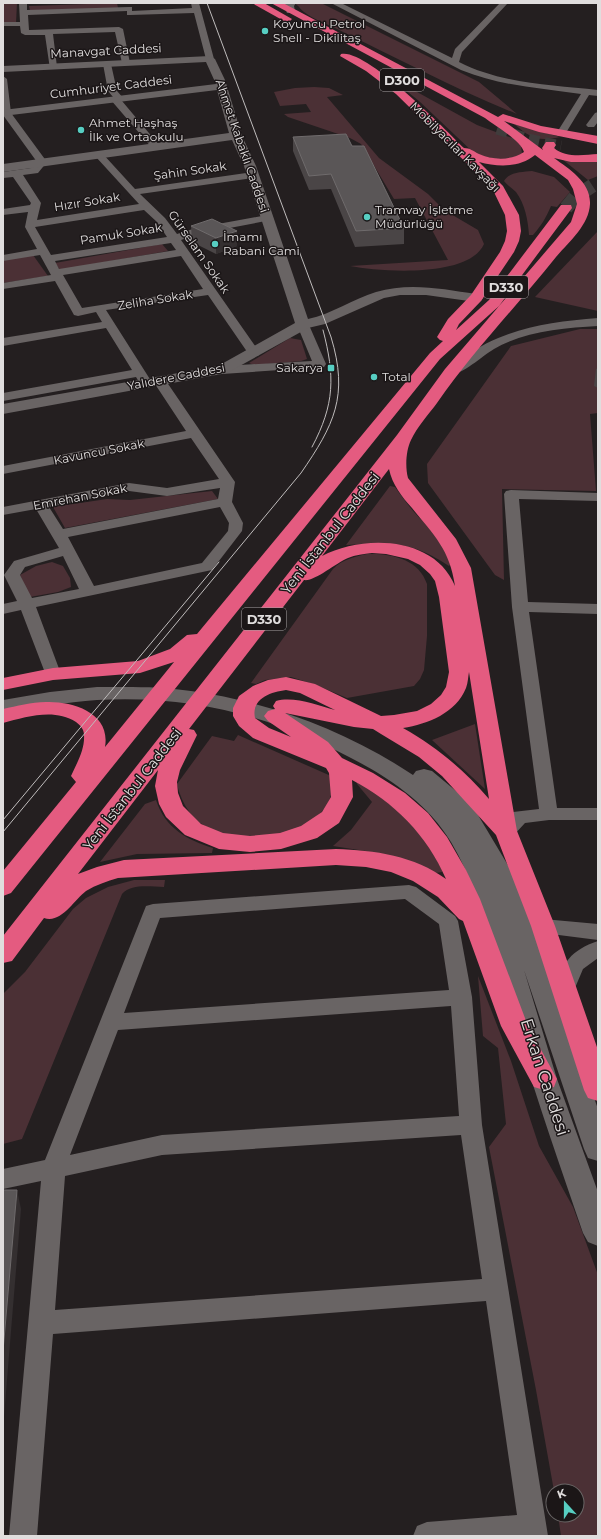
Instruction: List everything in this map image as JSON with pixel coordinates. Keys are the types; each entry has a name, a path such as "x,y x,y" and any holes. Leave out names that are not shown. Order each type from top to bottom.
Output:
{"highway":[{"name":"Mobilyacılar Kavşağı","path":"257,3 312,34 458,111 497,129"},
{"name":"D300","path":"276,3 291,7 438,88 505,118 561,140 598,152"},
{"name":"Mobilyacılar Kavşağı","path":"332,49 385,80 400,92 497,186 512,215 514,231 512,241 476,298 453,322 435,356"},
{"path":"438,88 489,116 512,132 572,177 578,186 584,204 582,213 576,223 527,284"},
{"path":"444,135 472,155 483,160 506,161 525,158 530,153 529,148 512,132"},
{"name":"D300","path":"561,140 598,142"},
{"path":"598,142 572,140 560,141 553,143 548,148 556,154 567,157 598,158"},
{"path":"508,205 509,195 499,179 505,174 523,170"},
{"path":"541,170 556,174 581,195"},
{"name":"D330","path":"435,356 494,303 566,208"},
{"name":"D330","path":"527,284 553,261 592,222"},
{"name":"Yeni İstanbul Caddesi","path":"3,954 288,589 403,439 451,372 527,284"},
{"name":"Yeni İstanbul Caddesi","path":"3,887 68,805 435,356"},
{"path":"403,439 397,468 399,478 449,541 458,558 465,578 506,831 543,926 598,1090"},
{"path":"279,711 312,710 364,722 393,722 427,714 442,706 451,698 459,681 448,590 440,574 433,566 423,559 412,554 388,548 364,548 344,552 328,559 288,589"},
{"path":"3,684 53,674 129,668 153,663 177,653 220,619"},
{"path":"53,674 40,681 35,690 37,699 47,706 69,711 82,716 88,720 95,733 94,748 68,805"},
{"path":"498,922 462,888 445,854 435,839 412,812 384,788 365,778 261,732 250,725 244,717 244,709 248,700 260,690 282,683 306,688 390,729 426,752 460,781 488,814 506,831"},
{"path":"197,706 188,731 171,766 166,782 166,790 172,807 184,822 193,829 216,839 241,844 267,844 294,838 316,828 334,812 342,795 342,779 332,760 323,749 279,711"},
{"path":"3,716 37,708 55,708"},
{"path":"19,933 38,920 83,882 105,872 124,868 336,857 381,861 420,874 436,884 466,910 498,922"}],"street":[{"path":"23,7 76,3"},
{"path":"335,3 486,77 509,82 598,93"},
{"path":"455,63 458,51 504,3"},
{"path":"23,7 129,8 195,6 210,59"},
{"path":"23,7 25,33 119,29"},
{"path":"126,63 119,29 120,20 132,20 129,8"},
{"path":"3,24 24,24"},
{"path":"49,32 53,67"},
{"name":"Manavgat Caddesi","path":"3,69 210,59"},
{"name":"Ahmet Kabaklı Caddesi","path":"210,59 222,86 236,136 253,175 303,325"},
{"path":"107,64 113,91 117,99 156,147"},
{"path":"3,79 5,113 42,162"},
{"name":"Cumhuriyet Caddesi","path":"5,113 222,86"},
{"path":"561,140 587,92"},
{"path":"591,125 598,115"},
{"path":"9,134 20,132"},
{"path":"3,168 236,136"},
{"name":"Gürselam Sokak","path":"99,155 132,192 161,220 254,353"},
{"path":"3,175 34,171 42,162"},
{"path":"16,173 36,203 30,227 57,275"},
{"name":"Şahin Sokak","path":"132,192 253,175"},
{"name":"Hızır Sokak","path":"31,224 147,206"},
{"path":"3,212 35,208"},
{"name":"Pamuk Sokak","path":"3,258 46,255 174,239 196,231 267,218"},
{"path":"3,286 184,252"},
{"name":"Zeliha Sokak","path":"57,275 78,312 211,291"},
{"name":"Yalıdere Caddesi","path":"3,408 148,379 222,370 303,325 320,321 374,297 389,293 426,291 476,298"},
{"path":"3,609 207,567 235,531 236,523 225,502 228,482 195,433 148,379 99,308"},
{"path":"451,372 494,344 517,335 560,325 598,322"},
{"path":"3,342 109,324"},
{"path":"222,370 320,364 303,325"},
{"path":"3,397 148,379"},
{"name":"Kavuncu Sokak","path":"3,470 195,433"},
{"name":"Emrehan Sokak","path":"3,512 129,486 167,492 228,482"},
{"path":"549,814 520,607 510,494 598,497"},
{"path":"59,534 225,502"},
{"path":"40,504 59,534 89,592"},
{"path":"53,674 27,605 12,575 19,564 67,550"},
{"path":"520,607 598,609"},
{"path":"3,696 40,688 72,684 141,683 184,686 233,693 279,711 358,752 407,781 433,802 453,827 470,857 498,922"},
{"path":"3,707 42,699 73,695 99,693 139,693 213,700 279,711"},
{"path":"506,831 520,817 549,814 598,814"},
{"path":"23,1536 54,1168 153,911 410,892 448,921 461,997 471,1125 534,1532 427,1536"},
{"name":"Erkan Caddesi","path":"498,922 544,1079 598,1233"},
{"name":"Erkan Caddesi","path":"498,922 598,1149"},
{"path":"543,926 598,932"},
{"path":"565,989 573,965 582,957 598,949"},
{"path":"110,1022 461,997"},
{"path":"3,1179 162,1145 471,1125"},
{"path":"40,1323 496,1290"}],"shaded area":[{"path":"3,3 17,3 16,23 3,23"},
{"path":"117,3 118,8 30,11 29,6"},
{"path":"293,3 321,3 479,82 517,114 449,84 316,19 308,15"},
{"path":"388,76 477,125 515,139 521,146 522,154 512,158 496,159 475,154 419,101"},
{"path":"295,88 329,88 343,95 327,97 379,158 428,194 444,210 478,230 484,244 475,255 461,263 423,270 382,270 350,266 448,260 415,198 394,199 361,144 350,138 288,117 284,114 311,112 306,104 280,106 274,92"},
{"path":"514,124 560,137 546,139 535,138 525,133"},
{"path":"562,159 598,161 598,176 588,180"},
{"path":"532,171 554,177 570,192 557,207 551,206 545,218 533,235 529,235 527,218 522,202 516,192 504,181 512,174"},
{"path":"598,231 598,311 535,297"},
{"path":"162,244 168,251 60,270 55,263"},
{"path":"33,255 48,276 3,283 3,259"},
{"path":"580,329 598,329 598,413 590,414 596,491 502,489 504,580 495,575 428,483 427,464 511,346"},
{"path":"290,338 301,340 307,359 301,361 254,365 249,363"},
{"path":"390,486 395,487 411,509 442,542 449,556 451,564 449,566 423,551 411,547 388,544 346,545"},
{"path":"212,491 218,499 65,528 53,507 107,499 130,500"},
{"path":"367,554 394,556 411,563 423,575 427,584 427,636 424,670 420,679 414,686 347,698 316,685 291,677 265,680 256,684 251,683 333,569 353,557"},
{"path":"52,562 63,566 70,578 71,587 58,592 30,597 20,575 36,566"},
{"path":"475,724 485,789 432,740"},
{"path":"238,735 331,776 332,788 330,799 324,809 306,824 295,829 272,836 260,837 217,832 206,827 194,817 185,806 177,784 212,736 234,741"},
{"path":"356,780 386,801 413,826 432,851 442,872 436,873 365,851 333,846 351,830 372,802 357,784"},
{"path":"156,800 165,818 178,832 194,841 213,848 212,853 137,854 100,862 145,804"},
{"path":"134,880 165,880 164,887 136,887 131,888 122,894 22,1139 3,1144 3,994 25,972 73,909 86,898 108,887"},
{"path":"478,976 511,1061 539,1146 573,1207 598,1275 598,1536 561,1536 559,1523 585,1523 585,1483 553,1483 489,1147 506,1124 498,1048 483,1036"}],"building":[{"name":"Tramvay İşletme Müdürlüğü","path":"346,134 352,146 364,146 404,228 356,231 331,174 309,176 293,137"},
{"path":"212,219 237,231 216,238 191,226"},
{"path":"3,1190 17,1190 3,1351"}],"tunnel":[{"path":"497,129 532,140 561,146"},
{"path":"566,208 575,197 598,182"}],"tram line":[{"path":"3,832 301,473 322,440 335,409 339,376 331,337 207,3"},
{"path":"312,447 320,432 329,403 331,390 330,362 323,330"},
{"path":"3,820 219,562"}],"place":[{"name":"Koyuncu Petrol Shell - Dikilitaş","path":"265,31"},
{"name":"Ahmet Haşhaş İlk ve Ortaokulu","path":"81,130"},
{"name":"Tramvay İşletme Müdürlüğü","path":"367,217"},
{"name":"İmamı Rabani Cami","path":"215,244"},
{"name":"Sakarya","path":"331,368"},
{"name":"Total","path":"374,377"}]}
